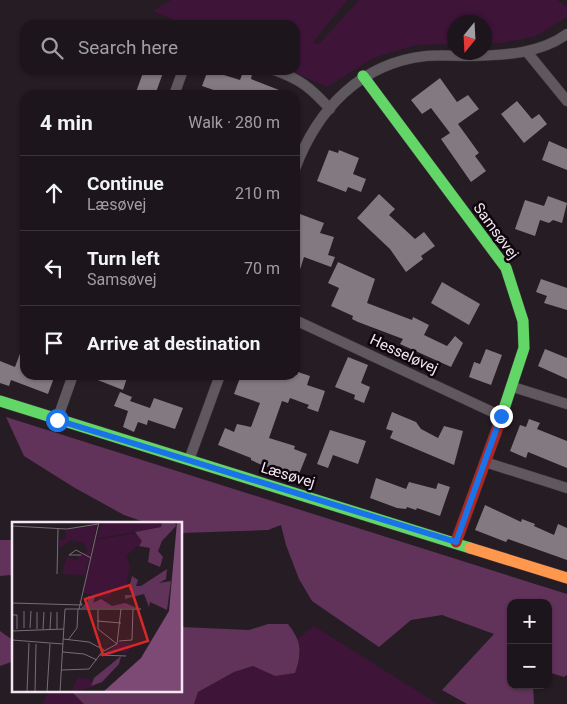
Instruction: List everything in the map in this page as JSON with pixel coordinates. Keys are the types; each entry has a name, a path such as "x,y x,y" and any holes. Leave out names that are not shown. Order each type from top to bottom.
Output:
{"street":[{"path":"300,156 304,146 330,109 351,84 363,76 394,63 426,56 496,56 527,52 567,34"},
{"path":"527,52 567,101"},
{"path":"176,90 181,75"},
{"path":"290,75 296,77 312,90 330,109"},
{"name":"Samsøvej","path":"363,76 506,268 524,321 524,348 513,386 456,542"},
{"name":"Hesseløvej","path":"300,322 501,416"},
{"path":"57,420 71,380"},
{"path":"189,460 218,380"},
{"path":"513,386 567,404"},
{"name":"Læsøvej","path":"0,401 567,578"},
{"path":"485,462 567,488"}],"shaded area":[{"path":"171,0 347,0 315,40 314,44 319,44 359,0 557,0 567,7 567,17 536,36 502,43 492,43 492,15 447,15 447,44 416,45 373,58 327,87 300,75 300,20 174,20 153,11"},
{"path":"6,417 567,594 567,675 564,677 552,673 552,599 507,599 507,689 533,689 534,704 467,704 442,690 494,634 442,615 411,620 379,647 312,601 299,579 286,545 281,525 268,530 182,533 182,522 144,522 124,515 75,488 24,456"},
{"path":"0,540 12,540 12,576 0,576"},
{"path":"268,624 288,624 296,636 300,653 295,673 275,676 253,666 234,672 198,692 194,704 84,704 72,692 182,692 182,627 249,630"},
{"path":"314,626 438,704 194,704 198,692 234,672 253,666 275,676 301,655 297,639"},
{"path":"0,631 12,640 12,662 0,666"},
{"path":"49,692 72,692 84,704 42,704"}],"building":[{"path":"142,75 162,75 157,90 137,90"},
{"path":"206,75 224,75 240,80 242,75 252,75 251,79 279,90 214,90 202,86"},
{"path":"440,78 457,102 468,95 479,109 458,124 479,153 475,156 486,171 471,182 441,139 450,133 431,108 422,114 411,100"},
{"path":"517,101 532,119 539,114 547,124 524,143 501,114"},
{"path":"549,141 567,149 567,170 542,160"},
{"path":"329,150 338,153 339,150 359,158 353,174 366,179 361,192 348,187 346,192 317,181"},
{"path":"379,194 395,209 389,215 415,239 424,232 435,246 421,256 423,259 406,272 390,249 357,218"},
{"path":"548,196 567,203 562,223 553,220 549,223 540,220 535,236 515,229 525,200 544,206"},
{"path":"300,214 324,223 320,233 334,237 328,255 335,257 331,267 304,257 300,270"},
{"path":"338,262 375,279 367,303 412,320 413,317 429,325 424,335 447,346 455,336 463,343 451,367 400,344 403,339 358,322 352,319 353,316 331,306 339,288 328,283"},
{"path":"541,279 567,288 567,310 544,303 547,296 536,292"},
{"path":"442,282 480,304 469,325 431,303"},
{"path":"486,349 502,355 491,385 469,377 474,362 480,364"},
{"path":"545,349 567,358 567,379 538,366"},
{"path":"20,354 20,380 53,380 48,394 11,380 9,386 0,383 0,361 15,367"},
{"path":"348,357 368,365 361,383 370,387 364,403 354,399 355,395 335,387"},
{"path":"300,373 310,376 307,385 325,391 318,412 307,408 309,405 290,398 288,403 282,401 269,438 295,446 294,449 307,454 299,474 295,473 294,475 264,466 251,460 251,458 218,445 225,428 234,432 237,424 251,427 260,403 234,394 239,380 300,380"},
{"path":"98,380 126,380 123,390"},
{"path":"120,392 132,397 130,401 150,408 154,398 183,408 175,429 148,420 147,425 138,422 134,432 123,427 128,411 114,406"},
{"path":"392,412 416,422 421,429 438,438 444,426 463,431 454,465 390,438 393,431 386,429"},
{"path":"529,419 540,423 537,429 567,441 567,468 528,452 526,458 510,451 520,425 526,427"},
{"path":"330,430 366,441 358,464 333,455 328,468 317,464"},
{"path":"376,478 406,489 409,482 436,489 438,483 450,487 440,516 417,508 416,510 407,507 406,509 397,508 370,498"},
{"path":"485,505 521,522 522,519 535,524 534,526 554,535 558,524 567,528 567,560 508,539 506,542 475,530"}],"traffic: fast":[{"path":"363,76 506,268 523,321 524,348 499,424"},
{"path":"0,401 470,548"}],"traffic: slow":[{"path":"470,548 567,578"}],"traffic: jam":[{"path":"456,542 499,424"}],"route":[{"path":"57,420 456,542 501,416"}]}
